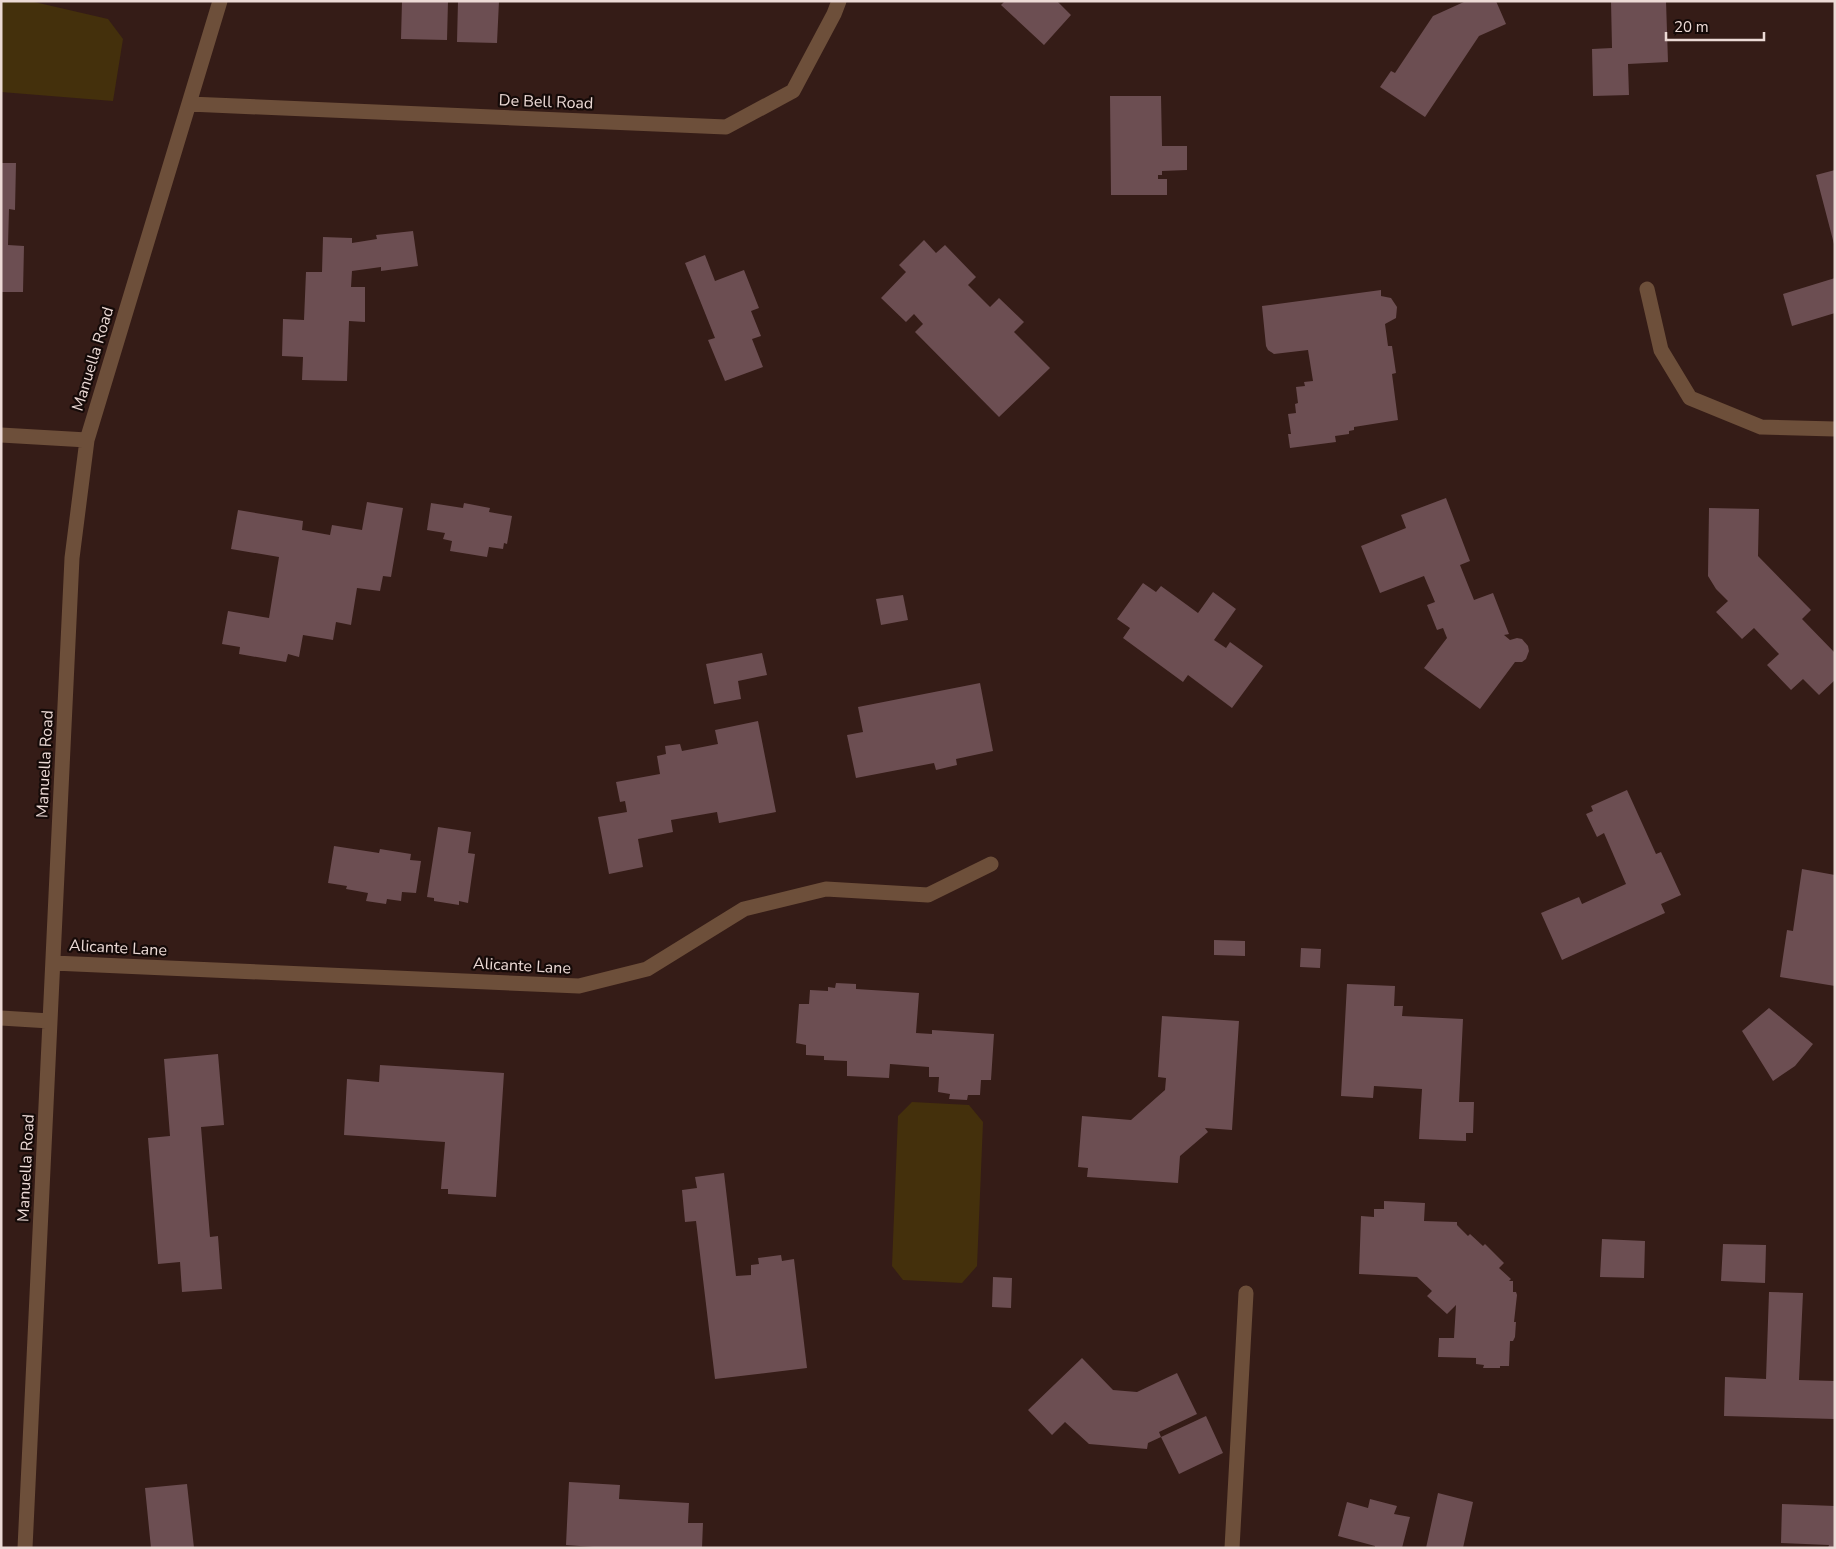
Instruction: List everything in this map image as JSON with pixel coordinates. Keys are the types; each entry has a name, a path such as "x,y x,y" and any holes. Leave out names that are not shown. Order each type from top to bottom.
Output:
{"street":[{"name":"Manuella Road","path":"25,1548 72,558 87,440 220,1"},
{"name":"De Bell Road","path":"189,104 726,127 793,91 839,1"},
{"path":"1647,289 1661,350 1690,398 1761,427 1835,429"},
{"path":"1,435 87,440"},
{"name":"Alicante Lane","path":"53,963 579,986 647,969 744,908 826,889 928,895 991,864"},
{"path":"1,1018 50,1021"},
{"path":"1232,1548 1246,1293"}],"shaded area":[{"path":"1,1 30,1 108,19 123,39 113,101 1,92"},
{"path":"912,1102 969,1105 983,1122 977,1266 962,1283 903,1280 892,1266 898,1116"}],"building":[{"path":"402,1 448,1 447,40 401,39"},
{"path":"458,1 499,1 497,43 457,42"},
{"path":"1005,1 1057,1 1071,15 1044,45 1001,5"},
{"path":"1466,1 1496,1 1506,24 1479,36 1425,117 1380,87 1391,71 1395,73 1433,16"},
{"path":"1611,1 1666,1 1668,62 1628,64 1629,95 1593,96 1592,49 1612,48"},
{"path":"1110,96 1161,96 1162,146 1187,146 1187,170 1162,171 1162,175 1158,175 1158,179 1167,179 1167,195 1111,195"},
{"path":"1,163 16,163 15,210 9,209 8,245 24,246 23,292 1,292"},
{"path":"1835,170 1835,243 1834,244 1816,175"},
{"path":"413,231 418,266 381,271 381,267 352,271 351,287 365,287 365,322 349,321 347,381 302,380 303,357 282,356 283,319 304,320 306,272 322,272 323,237 352,238 352,243 377,239 376,235"},
{"path":"924,240 936,253 945,245 976,277 968,285 990,307 999,298 1024,322 1014,332 1050,368 999,417 915,332 923,324 914,314 906,322 881,298 906,272 899,265"},
{"path":"705,255 715,281 744,270 759,308 751,311 761,336 752,339 763,367 725,381 708,340 715,338 685,263"},
{"path":"1835,278 1835,313 1792,326 1783,294"},
{"path":"1381,290 1381,296 1391,298 1397,307 1396,318 1385,324 1388,346 1392,346 1396,373 1392,374 1398,420 1354,427 1354,430 1349,431 1349,434 1335,436 1336,442 1290,448 1288,434 1291,434 1288,414 1296,413 1295,404 1298,403 1296,387 1305,386 1304,382 1313,381 1308,350 1274,354 1268,350 1262,306"},
{"path":"1446,498 1470,561 1460,565 1474,600 1493,593 1509,634 1504,635 1510,640 1522,639 1528,646 1529,651 1526,659 1522,662 1515,662 1480,709 1424,668 1447,638 1443,628 1437,630 1427,605 1435,602 1424,576 1380,593 1361,546 1406,528 1401,515"},
{"path":"367,502 403,508 391,577 383,576 380,591 357,588 351,625 336,622 333,640 303,635 299,657 288,654 286,662 239,654 240,647 222,644 228,611 269,618 279,557 231,549 238,510 303,521 302,530 330,535 332,525 362,530"},
{"path":"431,503 463,508 464,503 490,508 489,512 512,516 507,544 504,543 503,549 489,547 487,557 450,551 452,541 443,539 445,533 427,530"},
{"path":"1709,508 1759,509 1758,556 1811,610 1802,619 1835,653 1835,680 1819,695 1803,679 1791,690 1767,665 1779,654 1754,628 1742,639 1716,612 1728,601 1716,589 1708,576"},
{"path":"1143,583 1156,592 1161,586 1198,613 1213,592 1236,609 1214,640 1226,648 1230,642 1263,666 1232,708 1188,675 1183,682 1123,638 1130,628 1117,619"},
{"path":"903,595 908,620 881,625 876,599"},
{"path":"762,653 767,675 738,681 741,699 714,704 706,664"},
{"path":"980,683 993,751 956,759 957,765 936,770 934,763 856,778 847,735 863,732 858,707"},
{"path":"758,721 776,812 719,823 717,812 671,820 673,832 638,839 643,867 609,874 598,817 627,812 625,801 620,802 616,782 660,774 657,756 666,754 665,746 680,744 682,751 718,744 715,730"},
{"path":"1627,790 1656,854 1661,852 1681,895 1661,904 1665,913 1562,960 1541,913 1579,897 1582,904 1626,884 1604,833 1597,837 1586,814 1593,811 1591,806"},
{"path":"438,827 471,832 468,853 475,854 468,903 459,901 459,905 434,901 434,898 427,897"},
{"path":"334,846 379,853 380,849 411,854 410,860 421,861 416,893 402,892 401,901 387,899 386,904 366,901 368,893 346,889 347,886 328,883"},
{"path":"1802,869 1835,875 1835,986 1780,977 1787,930 1793,931"},
{"path":"1214,940 1245,941 1245,956 1214,955"},
{"path":"1301,948 1321,949 1320,968 1300,967"},
{"path":"836,983 856,984 856,989 919,993 916,1033 932,1034 932,1030 994,1034 991,1080 981,1080 980,1095 968,1095 967,1100 949,1099 950,1094 938,1092 939,1077 929,1077 929,1067 890,1064 889,1078 847,1076 847,1061 824,1060 824,1056 806,1055 806,1045 796,1043 799,1004 809,1004 810,990 828,991 828,987 835,988"},
{"path":"1347,984 1395,986 1394,1006 1403,1006 1402,1016 1463,1019 1459,1102 1474,1102 1473,1133 1466,1133 1466,1141 1419,1139 1422,1089 1374,1086 1373,1098 1341,1096"},
{"path":"1769,1008 1813,1044 1795,1066 1773,1081 1742,1031"},
{"path":"1162,1016 1239,1021 1232,1130 1205,1128 1208,1132 1180,1156 1178,1183 1087,1177 1088,1168 1078,1167 1082,1116 1131,1120 1165,1090 1166,1078 1158,1077"},
{"path":"218,1054 224,1125 201,1127 210,1237 218,1236 222,1289 182,1292 180,1262 158,1264 148,1138 170,1136 164,1059"},
{"path":"380,1065 504,1073 496,1197 448,1194 448,1189 441,1189 445,1142 344,1135 347,1079 379,1082"},
{"path":"724,1173 736,1276 751,1275 751,1265 759,1264 758,1258 781,1255 782,1261 794,1259 807,1368 715,1379 696,1221 685,1222 682,1190 697,1188 695,1177"},
{"path":"1384,1201 1425,1203 1424,1221 1457,1222 1457,1225 1468,1236 1470,1234 1483,1246 1485,1244 1504,1263 1499,1268 1511,1279 1509,1281 1513,1281 1513,1292 1516,1292 1517,1295 1514,1322 1516,1322 1515,1337 1513,1341 1510,1341 1509,1366 1483,1368 1484,1365 1476,1364 1476,1358 1438,1357 1439,1338 1454,1338 1456,1305 1447,1314 1427,1296 1432,1291 1417,1277 1359,1274 1361,1216 1374,1217 1374,1209 1384,1209"},
{"path":"1602,1239 1645,1241 1644,1278 1600,1277"},
{"path":"1723,1244 1766,1245 1765,1283 1721,1281"},
{"path":"993,1277 1012,1278 1011,1308 992,1307"},
{"path":"1769,1292 1803,1293 1799,1380 1835,1381 1834,1419 1724,1416 1725,1377 1766,1379"},
{"path":"1082,1358 1113,1390 1137,1392 1177,1373 1197,1414 1159,1432 1161,1437 1148,1443 1147,1449 1089,1444 1065,1422 1052,1435 1028,1410"},
{"path":"1206,1416 1223,1453 1179,1474 1161,1437"},
{"path":"569,1482 620,1485 619,1499 689,1503 688,1523 703,1523 702,1548 607,1548 566,1545"},
{"path":"187,1484 194,1548 151,1548 145,1488"},
{"path":"1438,1493 1473,1502 1463,1548 1426,1548"},
{"path":"1370,1499 1397,1506 1394,1514 1410,1517 1402,1548 1375,1548 1375,1546 1338,1536 1347,1502 1368,1508"},
{"path":"1782,1504 1835,1506 1835,1548 1828,1548 1829,1545 1781,1543"}]}
